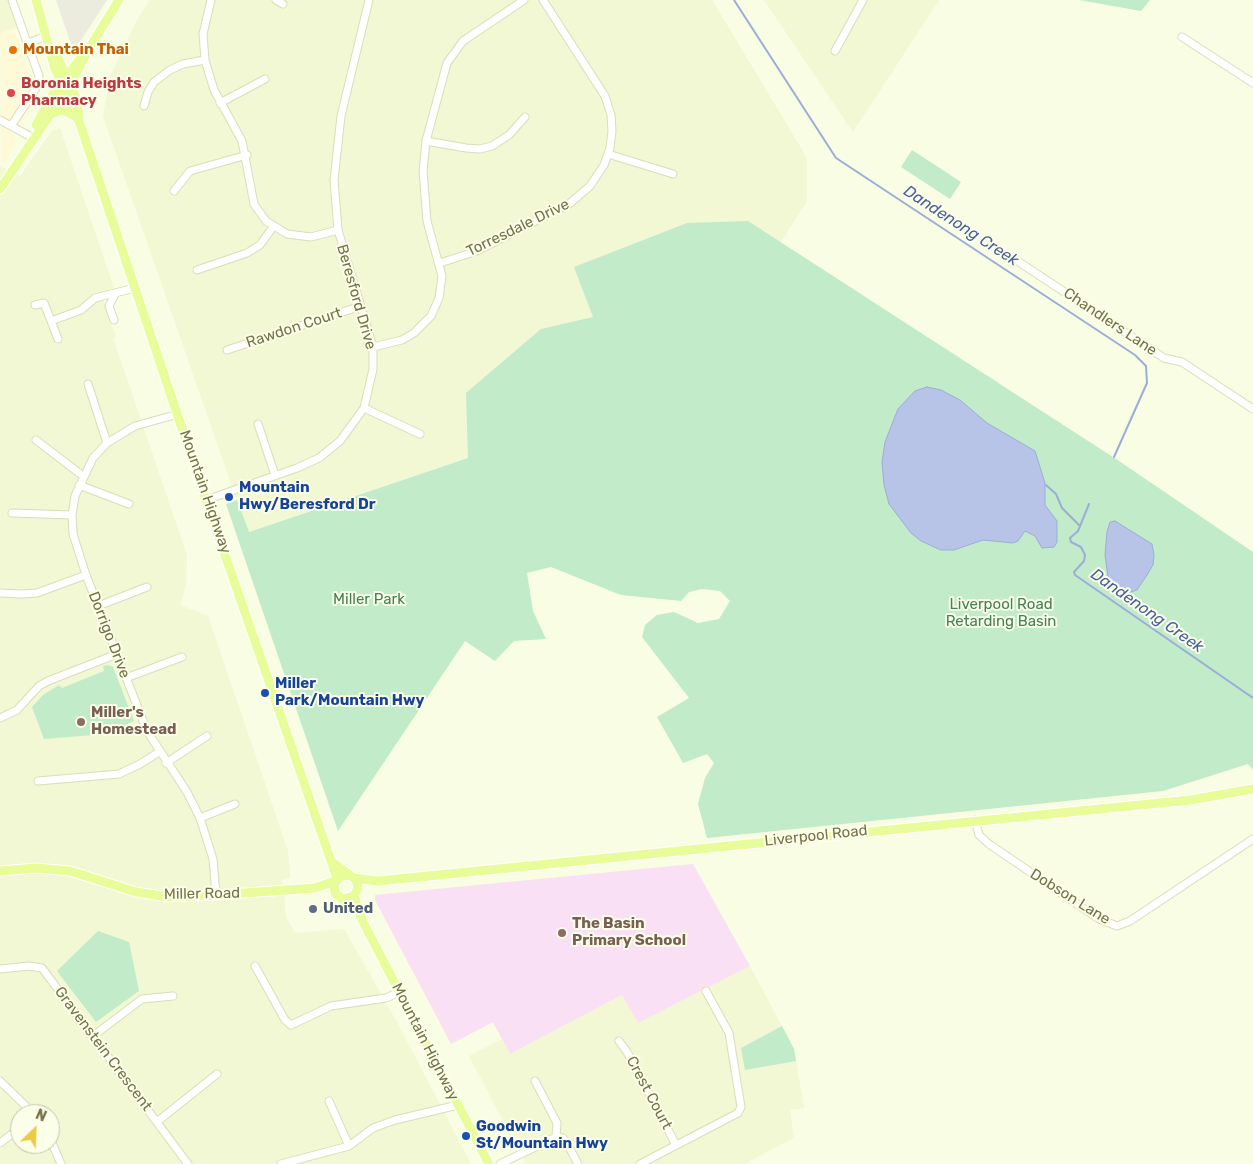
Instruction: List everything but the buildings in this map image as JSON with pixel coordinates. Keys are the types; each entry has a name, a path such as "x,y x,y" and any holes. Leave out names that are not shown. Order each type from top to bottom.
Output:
{"main road":[{"name":"Mountain Highway","path":"36,0 55,69 77,100 78,120 206,500 331,860 336,880 335,893"},
{"path":"0,189 119,0"},
{"name":"Mountain Highway","path":"48,39 67,74 66,86"},
{"path":"67,74 88,50"},
{"path":"32,137 51,114 66,86"},
{"path":"51,114 62,110 78,120"},
{"name":"Liverpool Road","path":"352,877 378,881 1190,800 1253,789"},
{"path":"331,860 352,877"},
{"name":"Miller Road","path":"0,871 36,868 70,871 152,895 216,895 318,887 336,880 352,877"},
{"name":"Mountain Highway","path":"352,877 358,888 353,896 362,920 489,1164"},
{"name":"Liverpool Road","path":"353,896 378,881"},
{"name":"Miller Road","path":"318,887 335,893 353,896"}],"street":[{"path":"11,126 36,88 39,76 12,0"},
{"path":"211,0 203,34 208,75 220,103 242,141 247,155 254,204 266,221 287,234 311,237 338,230"},
{"path":"276,0 283,4"},
{"name":"Beresford Drive","path":"206,500 275,476 319,458 340,441 364,408 373,369 373,347 338,230 334,180 335,151 341,116 369,0"},
{"path":"373,347 402,340 424,324 440,298 442,276 427,221 423,195 423,171 426,141 442,75 451,55 463,42 524,0"},
{"name":"Torresdale Drive","path":"440,263 476,251 576,200 599,175 608,154 611,121 605,96 543,0"},
{"path":"835,51 863,0"},
{"path":"1182,37 1253,83"},
{"path":"28,43 48,39"},
{"path":"144,106 148,92 154,82 170,70 183,64 205,60"},
{"path":"220,103 265,79"},
{"path":"426,141 480,149 492,146 509,135 525,117"},
{"path":"0,120 32,137"},
{"path":"608,154 673,174"},
{"path":"174,191 183,177 190,171 247,155"},
{"path":"197,270 247,253 260,245 273,227"},
{"name":"Chandlers Lane","path":"1019,262 1164,358 1182,362 1253,409"},
{"path":"51,321 81,310 95,298 135,288"},
{"path":"114,320 109,306 115,294"},
{"path":"35,305 44,303 58,340"},
{"name":"Rawdon Court","path":"227,350 361,306"},
{"path":"88,384 107,443"},
{"path":"364,408 420,434"},
{"name":"Dorrigo Drive","path":"178,414 135,426 107,443 93,458 79,485 72,515 73,534 86,575 147,731 166,763 187,792 200,818 213,859 216,895"},
{"path":"258,424 275,476"},
{"path":"36,440 83,476"},
{"path":"79,485 130,504"},
{"path":"12,512 72,515"},
{"path":"0,593 37,593 86,575"},
{"path":"98,606 147,587"},
{"path":"0,718 16,710 39,686 48,681 117,654"},
{"path":"126,678 182,657"},
{"path":"166,763 207,736"},
{"path":"38,781 119,774 159,752"},
{"path":"200,818 235,804"},
{"name":"Dobson Lane","path":"975,820 979,835 989,844 1100,919 1117,926 1130,921 1253,839"},
{"name":"Gravenstein Crescent","path":"0,969 29,966 42,968 188,1164"},
{"path":"255,966 285,1020 291,1025 331,1006 386,998 399,992"},
{"path":"640,1164 738,1113 741,1107 729,1033 706,991"},
{"path":"94,1036 142,999 173,996"},
{"name":"Crest Court","path":"619,1041 627,1052 676,1145"},
{"path":"158,1122 217,1074"},
{"path":"0,1081 24,1104"},
{"path":"535,1081 557,1123 556,1137"},
{"path":"329,1100 349,1146"},
{"path":"281,1164 349,1146 380,1125 458,1105"},
{"path":"500,1164 556,1137 563,1138 578,1164"}],"shaded area":[{"path":"0,0 16,0 24,25 0,33"},
{"path":"56,0 107,0 76,48 72,47"},
{"path":"150,0 712,0 807,158 807,201 780,243 749,222 468,458 248,532 103,116 110,77 136,22"},
{"path":"764,0 939,0 853,132"},
{"path":"14,28 38,99 14,136 16,144 2,167 0,33"},
{"path":"60,128 114,288 101,293 116,337 113,338 187,555 186,586 180,605 208,616 288,851 290,878 282,880 286,917 295,933 344,929 398,1024 471,1164 0,1164 0,166 20,176 52,131"},
{"name":"The Basin Primary School","path":"693,864 750,966 638,1023 622,995 510,1054 493,1022 451,1044 375,900 375,895"},
{"path":"750,966 794,1049 804,1108 790,1110 794,1138 744,1164 526,1164 469,1056 502,1039 510,1054 622,995 638,1023"}],"green space":[{"path":"1079,0 1150,0 1141,11"},
{"path":"912,150 961,182 950,199 901,167"},
{"path":"748,221 1119,461 1253,552 1253,770 1248,764 1163,791 707,838 698,804 705,778 714,763 707,754 683,763 657,717 689,698 642,637 645,625 657,615 674,612 698,623 719,619 730,601 720,591 702,589 689,592 681,601 621,595 551,567 527,573 533,611 546,639 514,641 495,661 465,641 338,831 226,504 237,500 249,532 468,458 466,393 541,329 593,317 574,267 687,223"},
{"path":"103,666 113,667 134,721 105,734 44,739 32,707 43,695 59,685 62,688 104,671"},
{"path":"98,931 129,942 139,991 96,1022 57,971"},
{"path":"782,1026 794,1049 796,1061 745,1070 741,1048"}],"water":[{"path":"927,387 941,390 960,400 987,423 1035,451 1045,483 1045,505 1057,521 1057,542 1054,547 1042,548 1035,536 1025,531 1018,541 1013,543 983,540 954,550 941,550 921,541 911,533 889,504 884,485 882,462 885,442 898,409 915,391"},
{"path":"1115,521 1152,544 1154,555 1153,565 1137,590 1127,593 1117,593 1109,584 1105,555 1107,532 1110,522"}],"waterway":[{"name":"Dandenong Creek","path":"734,0 836,158 1135,355 1146,366 1147,383 1114,457"},
{"path":"1046,485 1056,494 1062,508 1079,525"},
{"name":"Dandenong Creek","path":"1089,504 1078,531 1070,538 1071,542 1081,547 1085,555 1084,561 1074,572 1075,575 1253,698"}],"place":[{"name":"Mountain Thai","path":"13,50"},
{"name":"Boronia Heights Pharmacy","path":"11,93"},
{"name":"Mountain Hwy/Beresford Dr","path":"229,497"},
{"name":"Miller Park/Mountain Hwy","path":"265,693"},
{"name":"Miller's Homestead","path":"81,722"},
{"name":"United","path":"313,909"},
{"name":"The Basin Primary School","path":"562,933"},
{"name":"Goodwin St/Mountain Hwy","path":"466,1136"}],"park label":[{"name":"Miller Park","path":"369,600"},
{"name":"Liverpool Road Retarding Basin","path":"1001,614"}]}
